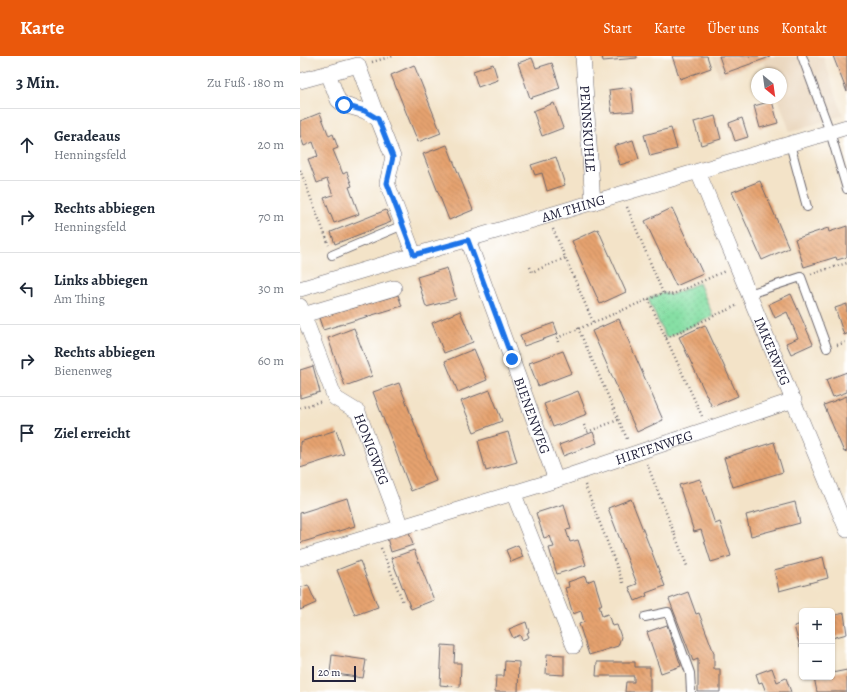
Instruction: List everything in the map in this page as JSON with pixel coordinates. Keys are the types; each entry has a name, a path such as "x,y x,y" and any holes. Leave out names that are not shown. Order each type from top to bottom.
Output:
{"street":[{"name":"PENNSKUHLE","path":"583,56 593,203"},
{"path":"300,81 358,65 393,157 387,183 414,255"},
{"path":"328,74 338,100 344,105 365,111 378,119"},
{"name":"AM THING","path":"300,289 847,127"},
{"name":"IMKERWEG","path":"698,172 847,530"},
{"name":"BIENENWEG","path":"468,240 556,480"},
{"path":"335,398 302,310 394,288"},
{"name":"HONIGWEG","path":"335,398 358,412 401,527"},
{"name":"HIRTENWEG","path":"300,558 556,480 794,400"},
{"path":"513,492 574,646"}],"lane":[{"path":"802,56 830,132 847,189"},
{"path":"790,144 806,207"},
{"path":"332,255 403,226"},
{"path":"750,296 801,277 827,348"},
{"path":"645,617 668,612 690,673 691,692"}],"path":[{"path":"358,65 393,56"},
{"path":"300,170 332,255"},
{"path":"622,194 664,293"},
{"path":"547,216 593,322"},
{"path":"530,267 532,272 565,258"},
{"path":"801,277 847,263"},
{"path":"558,342 557,338 578,328 664,293 671,295 737,266"},
{"path":"666,338 750,296"},
{"path":"648,299 708,429"},
{"path":"578,328 618,420 638,452 687,566"},
{"path":"300,408 335,398"},
{"path":"584,425 587,432 618,420"},
{"path":"580,471 624,585"},
{"path":"375,535 402,602"}],"shaded area":[{"path":"713,56 823,56 843,115 790,132 780,104 787,104 787,68 766,68 764,62 719,77"}],"green space":[{"path":"699,283 713,316 666,338 648,299 663,293 671,295"}],"building":[{"path":"602,56 637,56 637,58 603,61"},
{"path":"672,56 707,56 711,68 680,79"},
{"path":"719,56 769,56 770,57 725,73"},
{"path":"833,56 847,56 847,92"},
{"path":"532,58 536,68 552,63 560,88 530,98 518,63"},
{"path":"493,64 498,80 478,87 473,71"},
{"path":"414,65 441,133 418,142 391,75"},
{"path":"631,87 634,111 612,113 609,90"},
{"path":"554,103 563,128 542,136 533,111"},
{"path":"761,104 773,104 778,123 760,128 754,106"},
{"path":"320,113 329,136 333,134 338,148 333,150 343,174 347,172 352,186 349,187 359,214 334,223 324,198 333,195 327,179 317,183 308,159 318,156 313,142 304,146 300,135 300,121"},
{"path":"715,116 721,139 701,145 694,122"},
{"path":"742,118 748,137 735,141 729,123"},
{"path":"671,128 677,149 650,156 644,135"},
{"path":"633,140 639,159 620,165 614,146"},
{"path":"447,145 473,210 449,220 423,154"},
{"path":"556,157 565,185 547,191 542,173 535,175 531,165"},
{"path":"760,181 789,248 762,260 732,192"},
{"path":"672,208 703,274 676,286 645,221"},
{"path":"386,210 391,222 335,244 331,232"},
{"path":"847,226 847,257 837,260 836,257 804,267 795,239 828,228 829,232"},
{"path":"598,229 626,292 600,304 572,241"},
{"path":"447,268 456,299 426,307 417,277"},
{"path":"791,294 813,344 791,354 786,343 798,338 787,312 775,318 769,304"},
{"path":"398,295 402,306 323,330 319,318"},
{"path":"847,304 847,334 844,335 835,308"},
{"path":"460,311 473,342 444,353 432,323"},
{"path":"619,319 663,420 637,432 592,331"},
{"path":"554,323 558,334 524,346 520,335"},
{"path":"705,325 738,396 712,407 679,337"},
{"path":"354,328 372,376 345,386 328,338"},
{"path":"474,349 487,380 458,392 445,361"},
{"path":"563,351 572,373 538,386 529,363"},
{"path":"313,366 320,392 300,398 300,370"},
{"path":"847,372 847,392 833,397 826,380"},
{"path":"399,383 436,481 411,491 373,392"},
{"path":"490,390 502,421 474,432 461,401"},
{"path":"578,391 587,414 553,427 544,404"},
{"path":"847,396 847,451 844,452 824,405"},
{"path":"336,430 344,454 300,468 300,442"},
{"path":"508,432 517,462 486,471 478,441"},
{"path":"593,432 597,443 563,456 559,445"},
{"path":"774,442 783,472 733,487 724,458"},
{"path":"700,479 715,524 720,522 731,556 711,562 701,530 694,532 679,485"},
{"path":"347,498 355,526 300,543 300,513"},
{"path":"631,499 665,586 646,593 647,596 635,601 629,587 637,584 608,508"},
{"path":"795,502 800,523 751,536 746,515"},
{"path":"564,504 571,529 566,530 570,542 578,540 586,565 557,574 549,548 554,547 550,536 544,538 536,513"},
{"path":"409,532 413,545 391,552 387,538"},
{"path":"518,545 523,557 511,562 506,550"},
{"path":"414,550 434,600 411,609 391,558"},
{"path":"823,557 828,578 779,591 774,570"},
{"path":"360,561 378,607 355,615 337,570"},
{"path":"585,576 587,582 594,579 602,605 599,605 602,616 608,614 612,626 617,625 621,637 618,646 589,655 579,624 584,622 581,611 573,614 565,588 569,587 568,582"},
{"path":"308,585 316,603 300,610 300,588"},
{"path":"688,592 696,614 699,613 714,653 714,669 720,669 720,692 698,692 698,659 693,661 669,599"},
{"path":"844,613 847,634 835,637 835,615"},
{"path":"526,622 529,637 522,640 520,635 513,638 509,629"},
{"path":"667,625 681,666 661,673 647,632"},
{"path":"799,625 799,644 794,626"},
{"path":"442,645 455,646 454,663 461,663 460,687 440,685"},
{"path":"547,654 564,655 564,675 546,674"},
{"path":"332,655 366,660 363,678 330,673"},
{"path":"505,661 519,662 518,692 495,692 496,676 504,676"},
{"path":"597,662 635,662 635,667 650,667 650,692 625,692 626,682 634,682 634,676 596,676"},
{"path":"772,668 777,682 786,678 791,692 766,692 762,682 759,683 756,674"},
{"path":"847,670 847,692 817,692 815,680 835,680 835,672"}],"route":[{"path":"344,105 365,111 378,119 393,157 387,183 414,255 468,240 512,359"}]}
